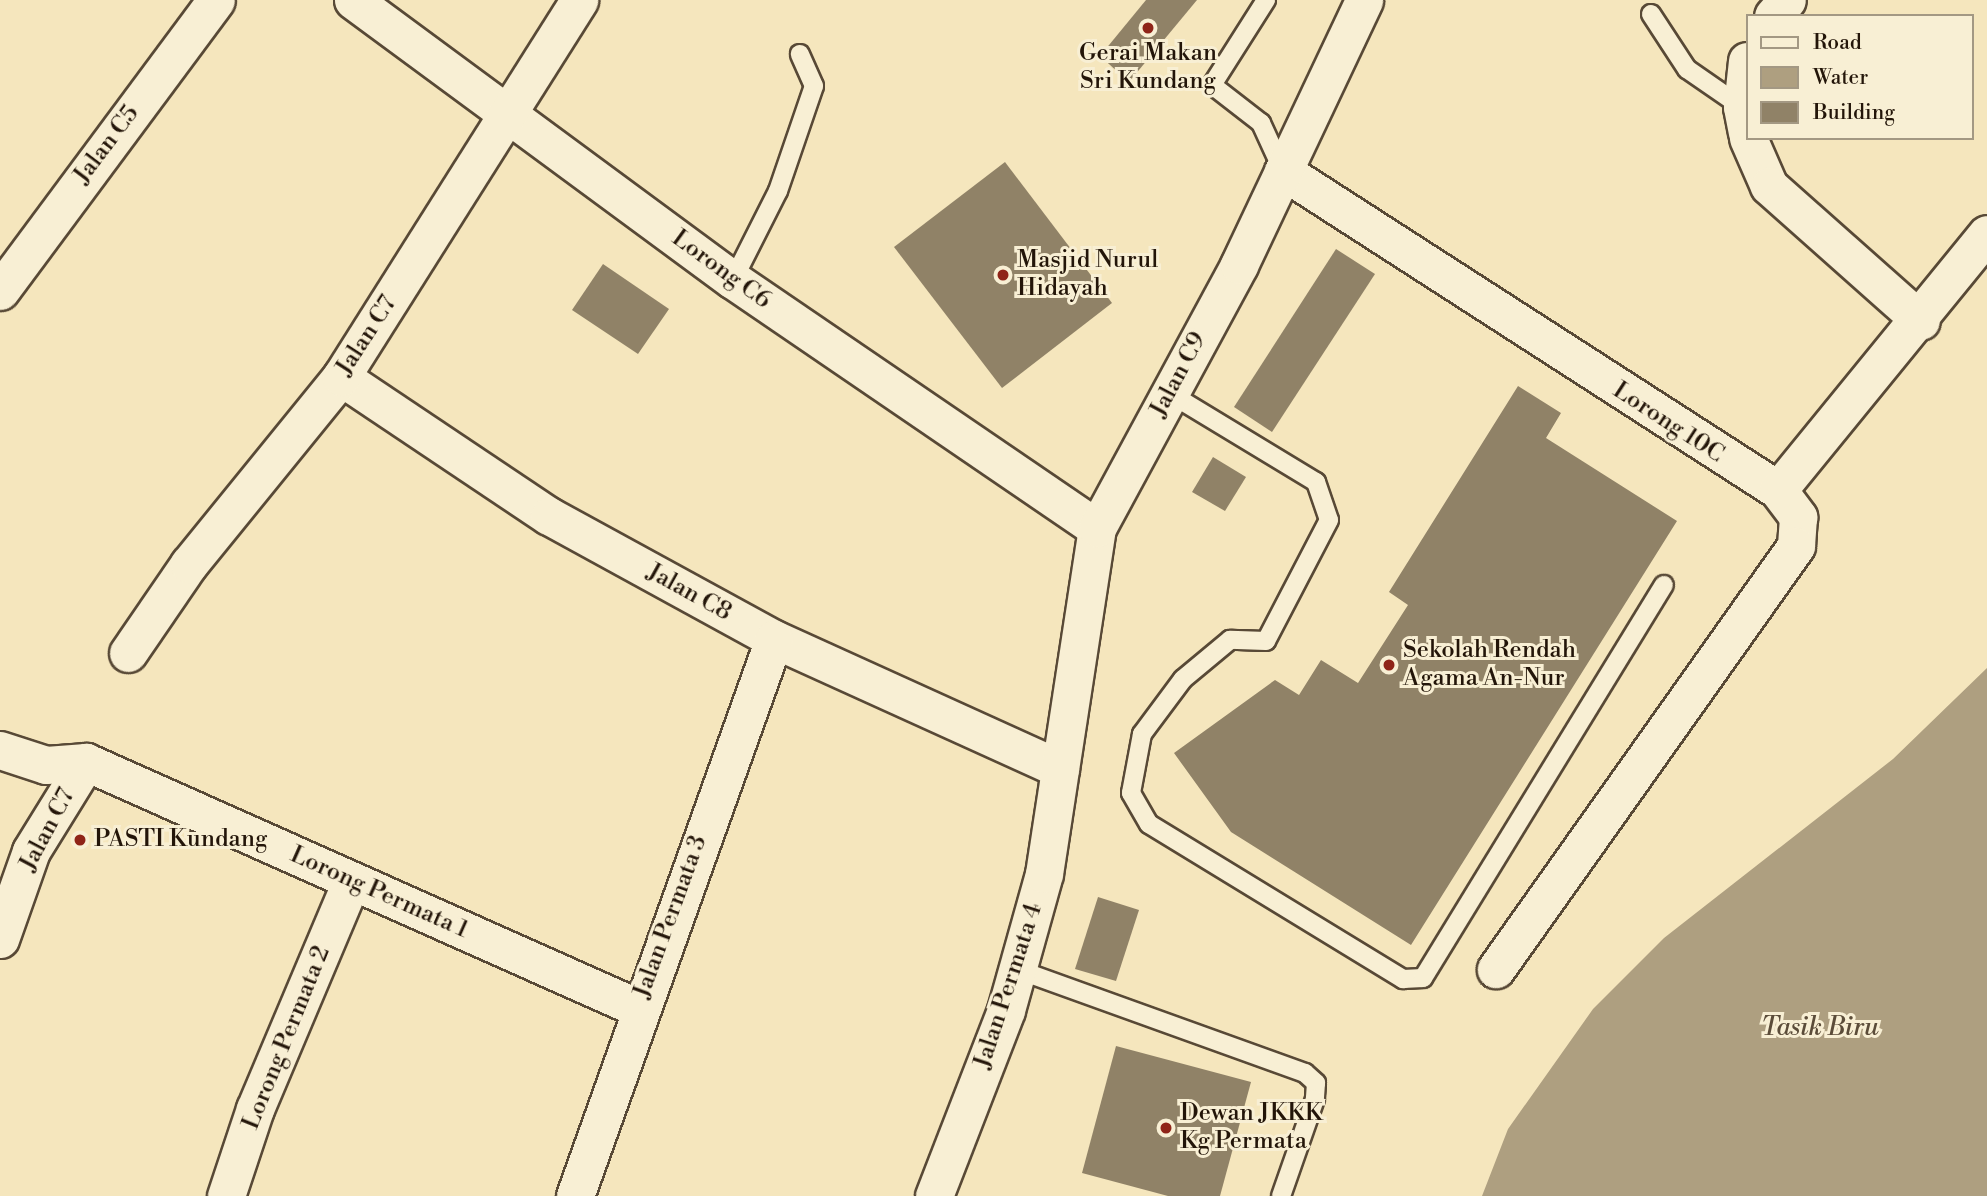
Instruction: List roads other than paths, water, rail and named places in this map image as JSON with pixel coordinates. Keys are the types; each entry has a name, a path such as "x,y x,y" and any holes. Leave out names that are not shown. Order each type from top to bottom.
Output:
{"street":[{"name":"Jalan C5","path":"0,290 216,0"},
{"name":"Lorong C6","path":"353,0 733,280 1097,528"},
{"name":"Jalan C7","path":"128,653 190,564 341,377 579,0"},
{"name":"Jalan C9","path":"1060,769 1097,528 1283,170 1364,0"},
{"path":"1775,14 1787,0"},
{"path":"1751,140 1769,186 1921,321"},
{"name":"Lorong 10C","path":"1283,170 1778,490"},
{"path":"1496,969 1796,546 1798,517 1778,490 1921,321 1987,234"},
{"name":"Jalan C8","path":"341,377 549,516 774,639 1060,769"},
{"name":"Jalan Permata 3","path":"575,1196 638,1008 774,639"},
{"name":"Lorong Permata 1","path":"0,750 46,765 86,762 638,1008"},
{"name":"Jalan C7","path":"0,939 31,851 86,762"},
{"name":"Jalan Permata 4","path":"934,1196 1019,970 1044,874 1060,769"},
{"name":"Lorong Permata 2","path":"226,1196 256,1109 351,881"}],"lane":[{"path":"1266,0 1212,85 1261,123 1283,170"},
{"path":"1651,14 1687,69 1745,125"},
{"path":"733,280 778,191 814,86 800,54"},
{"path":"1169,393 1316,482 1329,520 1266,641 1230,640 1183,679 1142,734 1131,793 1149,824 1403,979 1423,978 1664,585"},
{"path":"1019,970 1305,1073 1316,1083 1315,1099 1281,1196"}],"water":[{"name":"Tasik Biru","path":"1987,668 1987,1196 1482,1196 1508,1129 1593,1009 1664,938 1893,759"}],"place":[{"name":"Gerai Makan Sri Kundang","path":"1148,28"},
{"name":"Masjid Nurul Hidayah","path":"1003,275"},
{"name":"Sekolah Rendah Agama An-Nur","path":"1389,665"},
{"name":"PASTI Kundang","path":"80,840"},
{"name":"Dewan JKKK Kg Permata","path":"1166,1128"}]}
